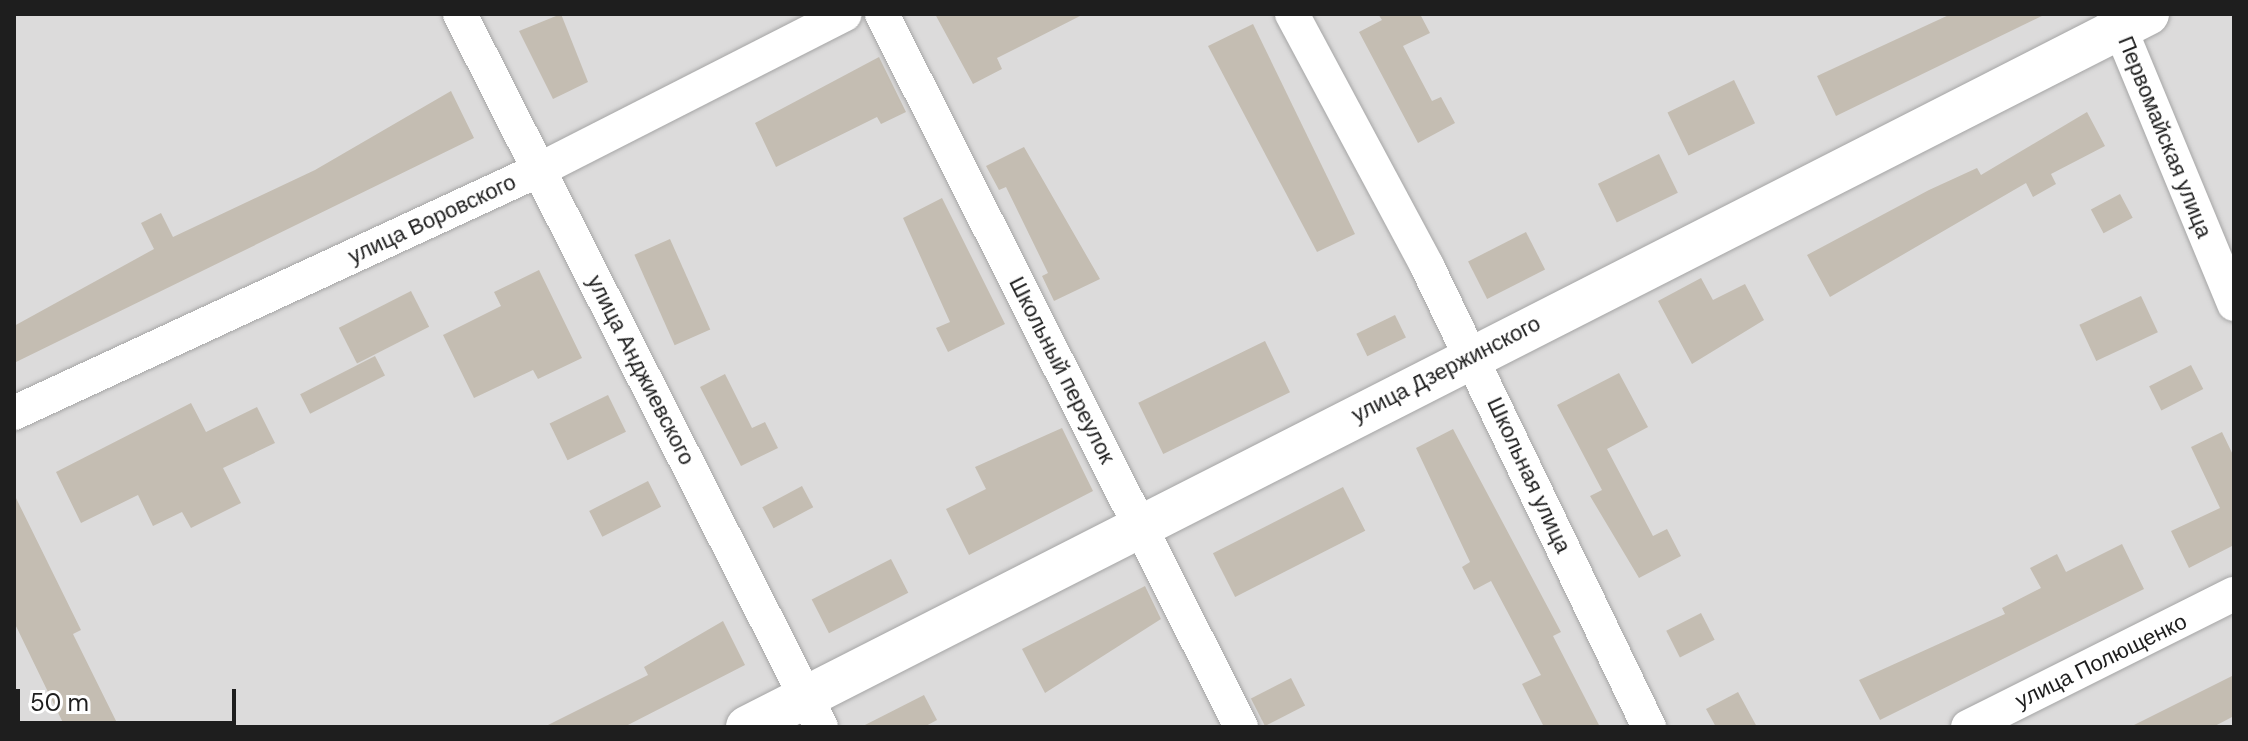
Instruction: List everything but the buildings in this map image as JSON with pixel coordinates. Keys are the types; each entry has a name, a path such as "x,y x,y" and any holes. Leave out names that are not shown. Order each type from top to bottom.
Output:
{"street":[{"name":"улица Анджиевского","path":"460,14 814,712"},
{"name":"улица Воровского","path":"14,413 539,170 845,14"},
{"name":"Школьный переулок","path":"882,14 1143,525 1241,727"},
{"name":"Школьная улица","path":"1292,14 1472,355 1649,727"},
{"name":"улица Дзержинского","path":"747,727 814,712 1143,525 2127,19"},
{"name":"Первомайская улица","path":"2127,19 2234,304"},
{"name":"улица Полющенко","path":"1968,727 2234,594"}],"shaded area":[{"path":"14,14 2234,14 2234,727 14,727"}]}
